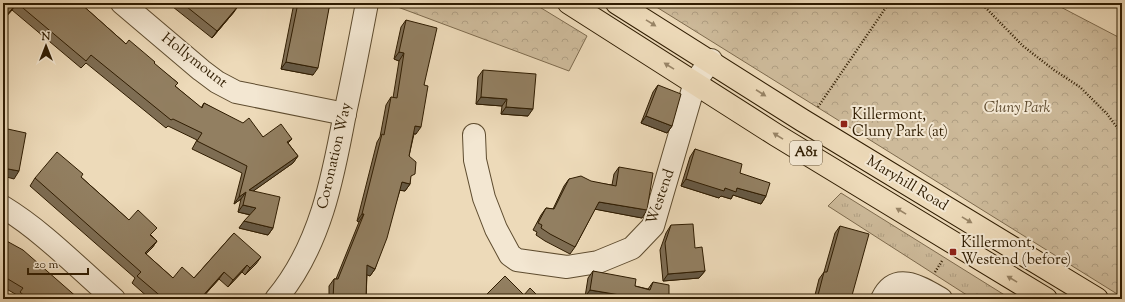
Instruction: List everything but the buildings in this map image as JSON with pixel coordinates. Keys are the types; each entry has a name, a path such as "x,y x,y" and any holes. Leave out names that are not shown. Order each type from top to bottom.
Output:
{"main road":[{"name":"Maryhill Road","path":"569,3 776,135 1046,299"},
{"name":"Maryhill Road","path":"617,3 710,60 802,120 1097,299"}],"street":[{"name":"Hollymount","path":"122,3 201,70 217,82 236,92 345,114"},
{"name":"Coronation Way","path":"276,299 306,256 333,178 367,3"},
{"name":"Westend","path":"474,135 474,160 484,198 496,230 510,255 517,260 567,267 598,262 632,248 653,226 695,82 710,60"},
{"path":"3,207 18,216 43,236 114,299"},
{"path":"882,299 891,288 899,284 908,283 933,294"}],"path":[{"path":"816,110 890,3"},
{"path":"981,3 1023,46 1054,70 1080,87 1107,114 1122,134"},
{"path":"933,294 953,242"}],"green space":[{"path":"387,3 533,3 587,36 569,71"},
{"name":"Cluny Park","path":"650,3 1053,3 1122,39 1122,297"},
{"path":"841,193 1011,299 973,299 828,206"}],"place":[{"name":"Killermont, Cluny Park (at)","path":"844,124"},
{"name":"Killermont, Westend (before)","path":"953,252"}]}
